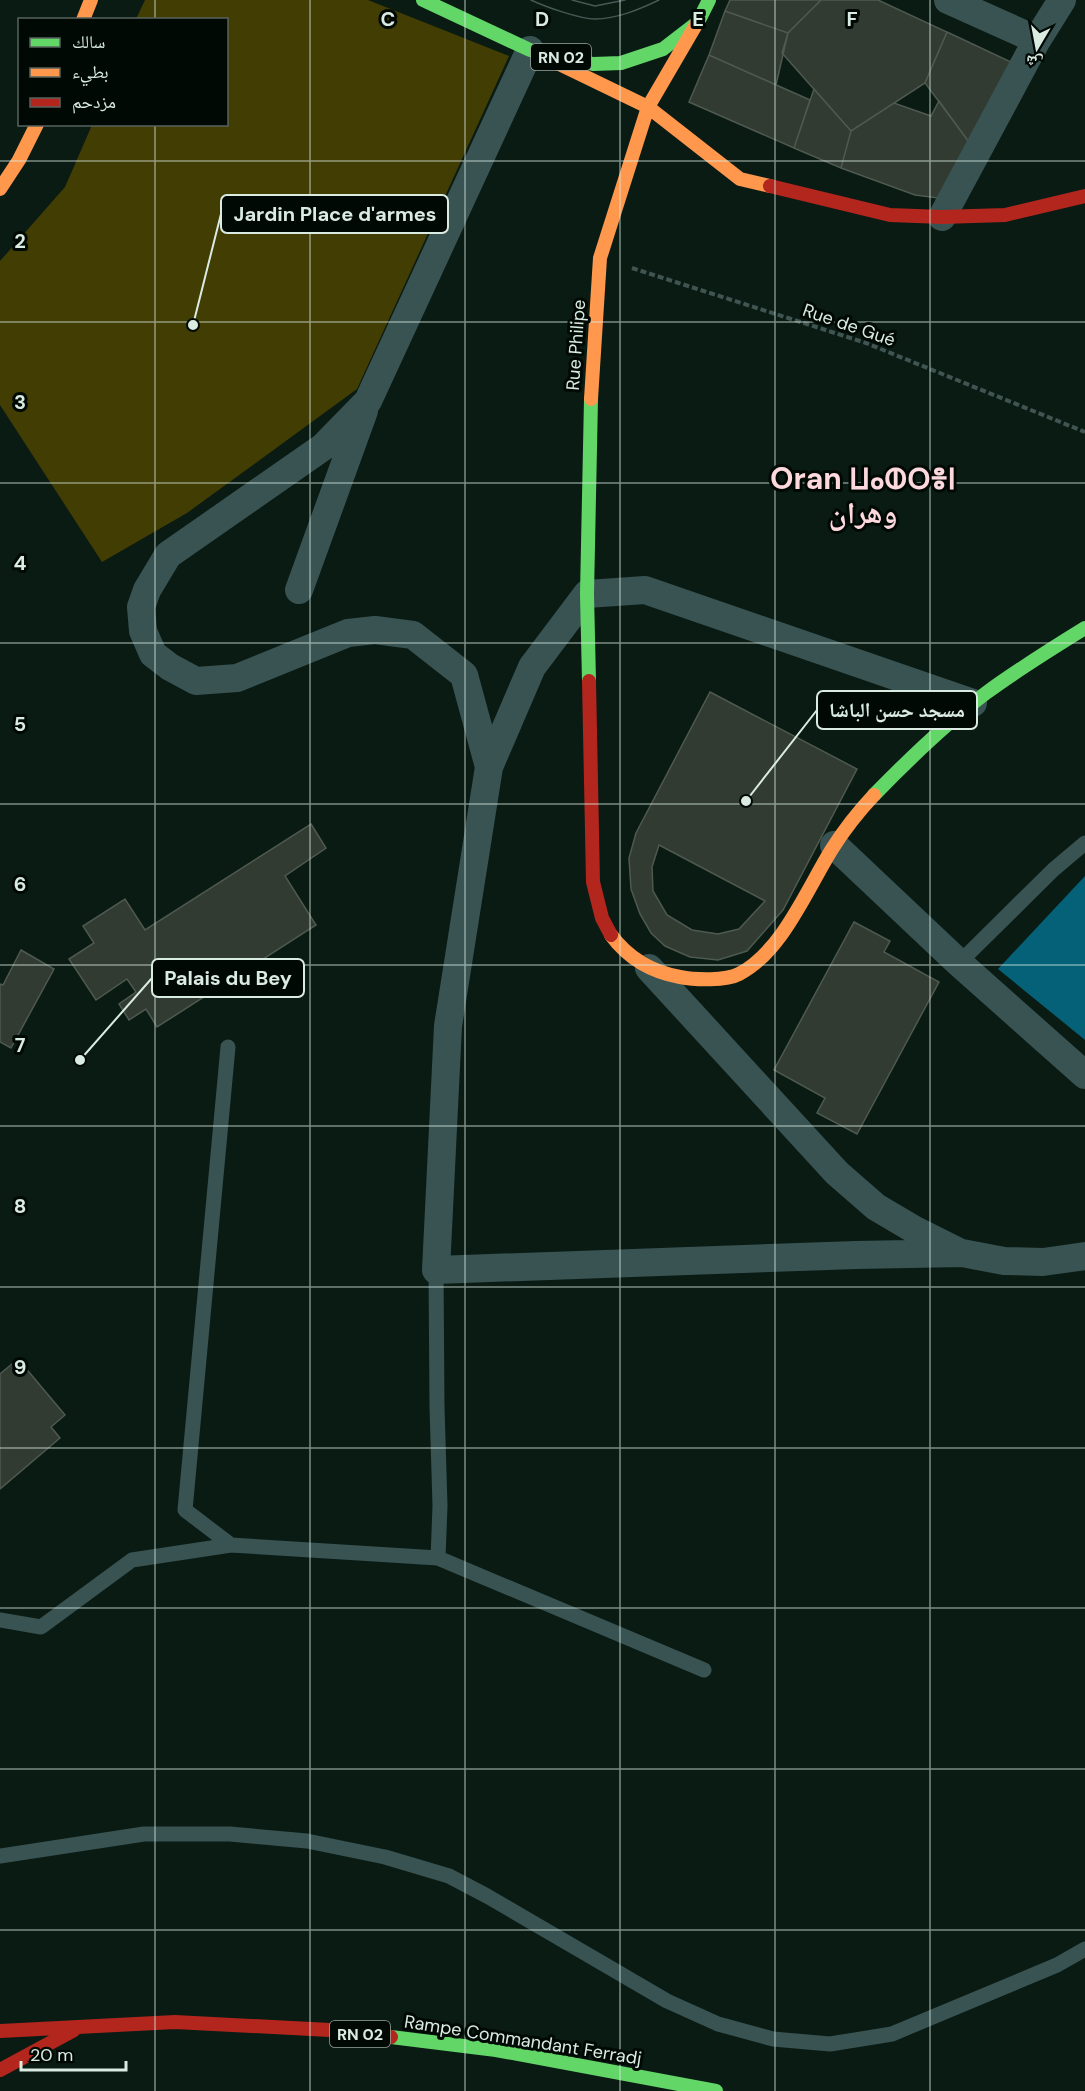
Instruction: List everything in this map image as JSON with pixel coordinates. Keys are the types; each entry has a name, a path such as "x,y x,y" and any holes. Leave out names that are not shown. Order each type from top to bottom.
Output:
{"main road":[{"path":"84,18 91,0"},
{"name":"RN 02","path":"423,0 530,50 593,64 621,63 663,49 698,22 709,0"},
{"name":"Rue Philipe","path":"698,22 648,107 600,258 590,410 587,594 593,882 598,907 606,928 622,949 649,968 679,979 706,980 738,975 760,958 783,930 834,845 871,798 973,703 1085,628"},
{"path":"530,50 648,107 740,179 890,215 942,217 1005,215 1085,196"},
{"path":"0,189 19,160 36,126"},
{"name":"Rampe Commandant Ferradj","path":"0,2031 175,2022 330,2030 496,2050 716,2091"},
{"path":"0,2070 80,2026"}],"street":[{"path":"948,0 1037,40"},
{"path":"942,217 1037,40 1062,0"},
{"path":"299,590 368,401 530,50"},
{"path":"368,401 323,447 168,555 147,590 141,607 143,631 153,654 170,667 196,681 237,678 348,633 375,630 413,635 464,675 489,767"},
{"path":"973,703 645,590 587,594 532,667 489,767 448,1026 436,1270 856,1255 962,1253 1004,1262 1033,1262 1085,1256"},
{"path":"834,845 959,963 1085,1075"},
{"path":"649,968 837,1173 876,1206 915,1230 962,1253"}],"lane":[{"path":"959,963 1053,870 1085,843"},
{"path":"228,1047 185,1510 231,1545"},
{"path":"436,1270 437,1407 441,1506 438,1558"},
{"path":"0,1620 41,1627 132,1560 231,1545 438,1558 704,1671"},
{"path":"0,1856 155,1834 230,1834 307,1841 385,1857 449,1876 667,2001 718,2024 773,2039 830,2044 892,2034 1057,1965 1085,1949"}],"path":[{"name":"Rue de Gué","path":"600,258 866,343 1085,432"}],"shaded area":[{"path":"145,0 368,0 509,56 357,389 187,513 102,562 0,405 0,261 65,187 92,126 228,126 228,18 136,18"}],"water":[{"path":"1085,876 1085,1040 998,969"}],"building":[{"path":"730,0 821,0 788,33 725,11"},
{"path":"821,0 878,0 947,32 925,83 851,131 782,53 788,33"},
{"path":"725,11 788,33 776,85 709,55"},
{"path":"947,32 1011,62 969,142 925,83"},
{"path":"709,55 810,100 794,148 689,102"},
{"path":"814,89 851,131 841,168 794,148"},
{"path":"939,101 969,142 938,198 915,195 841,168 851,131 894,103 931,116"},
{"path":"710,692 857,769 783,910 747,951 718,960 690,957 665,946 651,933 640,914 631,889 629,858 636,833","holes":["659,845 765,901 739,929 718,934 692,930 667,915 653,891 652,867"]},
{"path":"311,824 326,848 285,876 316,925 157,1027 146,1009 129,1020 119,1004 136,992 127,979 96,1000 69,959 94,943 83,926 125,899 145,930"},
{"path":"854,922 890,941 884,952 939,982 857,1134 817,1113 825,1098 774,1070"},
{"path":"21,950 54,969 11,1048 0,1042 0,984 3,985"},
{"path":"18,1359 65,1415 51,1427 60,1438 0,1489 0,1374"}],"tram line":[{"path":"531,0 572,15 595,19 620,15 659,0"},
{"path":"572,0 595,6 625,0"}],"traffic: fast":[{"path":"423,0 530,50 593,64 621,63 663,49 698,22 709,0"},
{"path":"589,681 587,594 591,399"},
{"path":"874,795 928,742 971,705 998,684 1085,628"},
{"path":"391,2037 496,2050 716,2091"}],"traffic: slow":[{"path":"84,18 91,0"},
{"path":"591,399 600,258 648,107 697,23"},
{"path":"553,61 648,107 740,179 770,186"},
{"path":"0,189 19,160 36,126"},
{"path":"611,935 625,951 641,963 660,972 686,978 710,979 739,974 754,964 781,935 837,842 874,795"}],"traffic: jam":[{"path":"770,186 890,215 942,217 1005,215 1085,196"},
{"path":"589,681 593,882 602,918 611,935"},
{"path":"0,2031 175,2022 330,2030 391,2037"},
{"path":"0,2070 74,2030"}],"place":[{"name":"Jardin Place d'armes","path":"193,325"},
{"name":"مسجد حسن الباشا","path":"746,801"},
{"name":"Palais du Bey","path":"80,1060"}],"district":[{"name":"Oran ⵡⴰⵀⵔⴻⵏ وهران","path":"863,496"}]}
